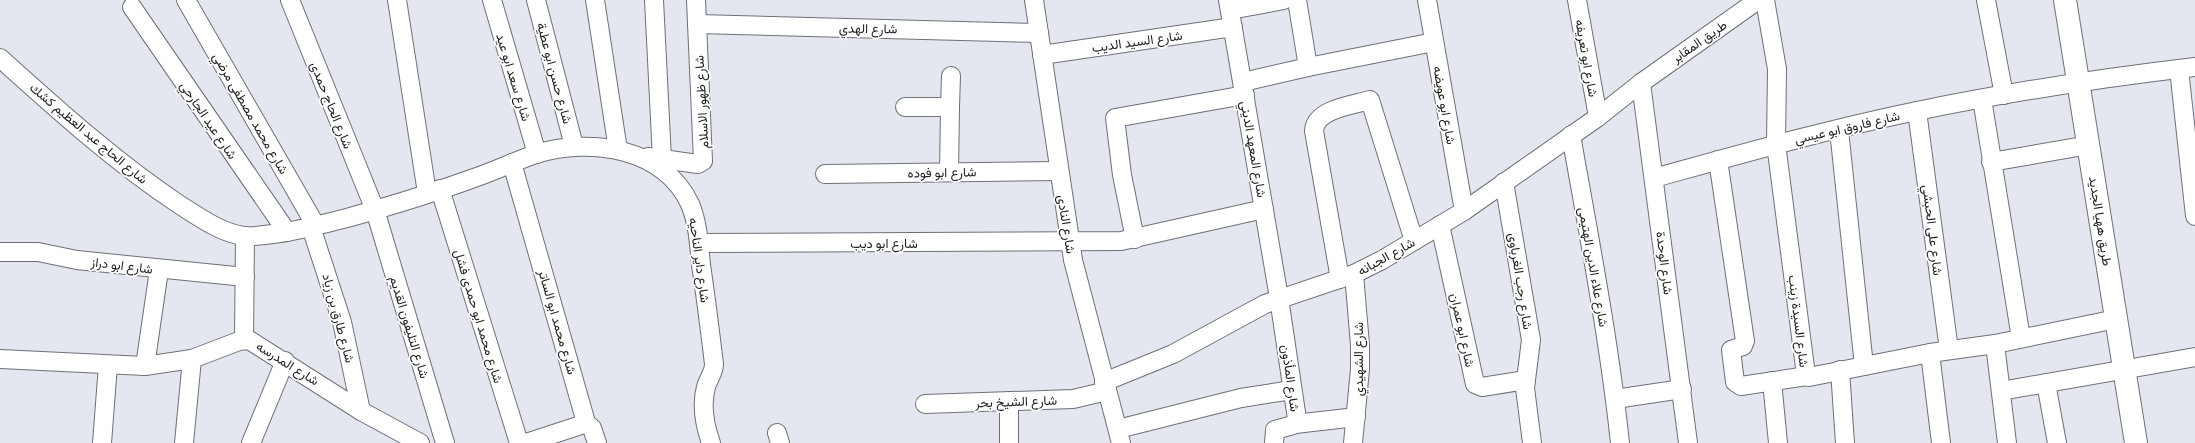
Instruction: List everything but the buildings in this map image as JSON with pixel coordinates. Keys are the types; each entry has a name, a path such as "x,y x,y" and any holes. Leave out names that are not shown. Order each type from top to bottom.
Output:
{"main road":[{"name":"طريق ههيا الجديد","path":"2065,0 2136,443"}],"street":[{"name":"شارع محمد مصطفى مرضي","path":"186,0 314,226"},
{"name":"شارع الحاج حمدى","path":"290,0 374,210"},
{"name":"شارع محمد ابو حمدى فشل","path":"397,0 434,191 519,443"},
{"name":"شارع سعد ابو عيد","path":"492,0 537,154"},
{"name":"شارع حسن ابو عطية","path":"536,0 574,146"},
{"path":"595,0 618,150"},
{"path":"654,0 662,159"},
{"name":"شارع ظهور الاسلام","path":"637,156 698,164 703,161 696,0"},
{"name":"شارع النادى","path":"1034,0 1069,243 1120,436"},
{"name":"شارع السيد الديب","path":"1042,55 1284,0"},
{"path":"1297,0 1308,67"},
{"name":"شارع ابو عويضه","path":"1427,0 1464,211"},
{"name":"شارع ابو تعريفه","path":"1577,0 1598,117"},
{"name":"طريق المقابر","path":"1641,82 1758,0"},
{"name":"شارع السيدة زينب","path":"1765,0 1777,68 1776,144 1807,376 1809,377 1930,353 1995,344 2116,319"},
{"path":"1986,0 2004,95"},
{"name":"شارع عيد الجارحي","path":"132,7 287,232"},
{"name":"شارع المعهد الديني","path":"1230,12 1279,298"},
{"name":"شارع الهدي","path":"697,24 1039,33"},
{"path":"1135,239 1122,175 1114,118 1244,89 1308,67 1434,42"},
{"name":"شارع الحاج عبد العظيم كشك","path":"0,58 105,150 133,172 204,220 245,236"},
{"path":"2187,68 2195,216"},
{"name":"شارع فاروق ابو عيسي","path":"1654,178 1776,144 1917,111 2079,82 2187,68"},
{"path":"949,172 951,76"},
{"name":"شارع الجبانه","path":"1106,386 1173,354 1279,298 1347,277 1414,241 1464,211 1598,117 1641,82"},
{"name":"شارع الوحدة","path":"1641,82 1688,443"},
{"path":"1982,99 1991,162 2021,338"},
{"name":"شارع الشهيدي","path":"1353,443 1360,345 1347,277 1314,131 1314,124 1322,114 1370,100 1414,241"},
{"path":"905,107 950,107"},
{"name":"شارع على الحبشي","path":"1917,111 1948,350"},
{"path":"1839,130 1864,366"},
{"name":"شارع علاء الدين الهتيمى","path":"1571,135 1598,282 1620,443"},
{"name":"شارع داير الناحيه","path":"245,236 287,232 374,210 474,178 537,154 574,146 618,150 637,156 662,169 681,190 694,215 699,243 714,364 713,374 706,386 704,399 707,442"},
{"path":"1991,162 2089,146"},
{"path":"1718,160 1745,341 1743,346 1731,350 1734,380 1736,384 1741,386 1807,376"},
{"name":"شارع محمد ابو الساتر","path":"512,163 585,422 592,428 597,443"},
{"name":"شارع ابو فوده","path":"825,174 1059,171"},
{"name":"شارع رجب الغرباوى","path":"1504,182 1530,340 1525,396 1532,443"},
{"name":"شارع ابو ديب","path":"699,243 1069,243 1135,239 1264,209"},
{"name":"شارع التليفون القديم","path":"374,210 446,443"},
{"name":"شارع ابو عمران","path":"1440,225 1475,384 1482,387 1526,380"},
{"name":"شارع طارق بن زياد","path":"314,226 342,322 361,411"},
{"path":"244,340 245,236"},
{"name":"شارع ابو دراز","path":"0,252 38,252 77,260 159,270 245,277"},
{"path":"145,366 159,270"},
{"name":"شارع المأذون","path":"1274,443 1274,434 1276,429 1295,424 1297,419 1279,298"},
{"name":"شارع المدرسه","path":"0,359 145,366 192,359 244,340 254,341 361,411 420,443"},
{"path":"1995,344 2007,443"},
{"path":"1930,353 1941,443"},
{"path":"2001,391 2195,357"},
{"path":"184,443 192,359"},
{"path":"251,443 285,361"},
{"path":"102,443 108,365"},
{"path":"1840,370 1845,443"},
{"path":"1772,381 1778,443"},
{"path":"2046,383 2057,443"},
{"name":"شارع الشيخ بحر","path":"925,404 1073,399 1106,386"},
{"path":"1615,399 1682,389"},
{"path":"1120,436 1241,398 1292,390"},
{"path":"1009,401 1009,443"},
{"path":"1295,424 1356,417"},
{"path":"526,443 581,425 585,422"}]}
